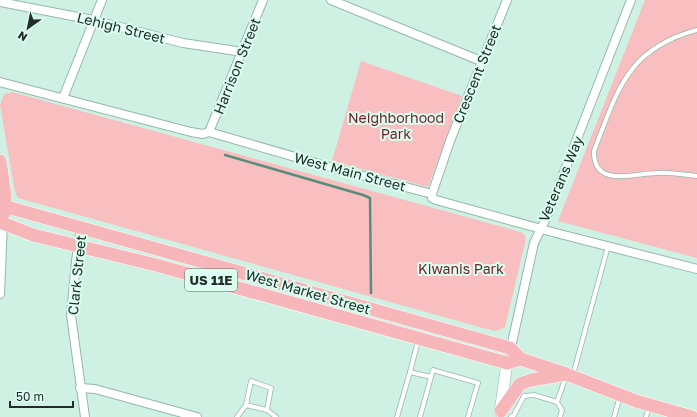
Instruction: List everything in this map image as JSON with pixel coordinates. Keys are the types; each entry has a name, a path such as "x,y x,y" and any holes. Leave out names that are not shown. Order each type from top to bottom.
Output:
{"main road":[{"path":"0,161 5,194 1,214"},
{"name":"West Market Street","path":"1,214 81,228 510,348 521,358 570,375 621,396 648,411 692,417"},
{"name":"West Market Street","path":"1,214 33,234 156,265 507,363"},
{"path":"504,415 507,363 521,358"},
{"path":"504,415 517,387 522,382 570,375"}],"street":[{"path":"63,98 102,0"},
{"name":"Harrison Street","path":"209,132 263,0"},
{"path":"331,0 481,61"},
{"name":"Crescent Street","path":"432,194 450,141 481,61 507,0"},
{"name":"Veterans Way","path":"507,363 531,255 631,0"},
{"name":"Lehigh Street","path":"0,2 93,20 183,43 243,52"},
{"name":"West Main Street","path":"0,82 191,132 203,134 209,132 432,194 432,198 436,200 540,229 697,269"},
{"path":"0,294 1,214"},
{"name":"Clark Street","path":"81,228 71,315 85,417"},
{"path":"80,388 95,389 197,417"}],"lane":[{"path":"697,30 668,41 653,50 639,60 627,74 610,109 594,151 594,157 600,170 612,177 656,172 697,176"},
{"path":"557,402 570,375 608,246"},
{"path":"397,417 419,338"},
{"path":"420,417 433,370 478,383 468,417"},
{"path":"410,372 431,377"},
{"path":"237,417 246,405 251,382 272,388 267,410"},
{"path":"504,415 514,415 524,396 534,395 557,402 562,410 560,417"},
{"path":"614,417 621,396"},
{"path":"246,405 267,410 276,417"}],"green space":[{"path":"645,0 697,0 697,258 558,221"},
{"name":"Neighborhood Park","path":"361,61 462,96 428,187 332,161"},
{"name":"Kiwanis Park","path":"12,92 521,232 525,236 525,243 505,327 496,331 490,330 18,198 15,192 0,105 4,94"}],"waterway":[{"path":"225,155 370,198 371,293"}]}
